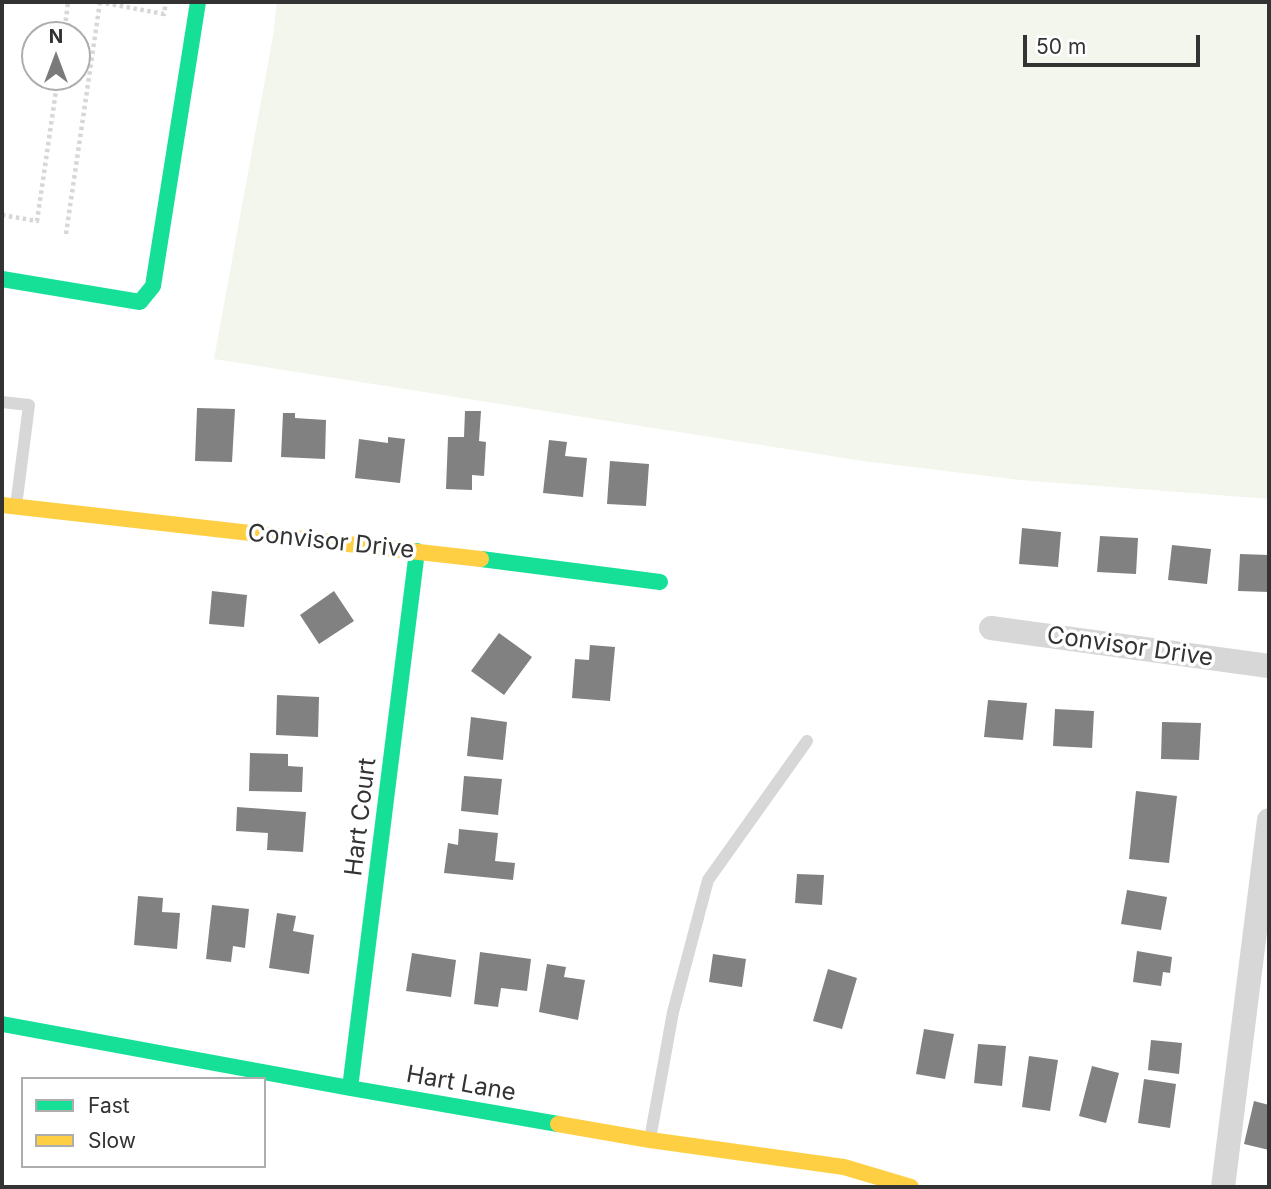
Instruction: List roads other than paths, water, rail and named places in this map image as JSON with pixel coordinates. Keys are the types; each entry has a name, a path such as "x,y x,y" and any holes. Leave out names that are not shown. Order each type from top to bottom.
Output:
{"street":[{"path":"2,279 140,302 153,286 198,2"},
{"name":"Convisor Drive","path":"9,506 417,551 660,582"},
{"name":"Hart Court","path":"350,1088 417,551"},
{"name":"Convisor Drive","path":"991,628 1269,666"},
{"path":"1223,1187 1269,820"},
{"name":"Hart Lane","path":"2,1024 650,1140 844,1167 911,1187"}],"lane":[{"path":"2,401 29,405 9,506"},
{"path":"650,1140 673,1012 708,880 807,741"}]}
